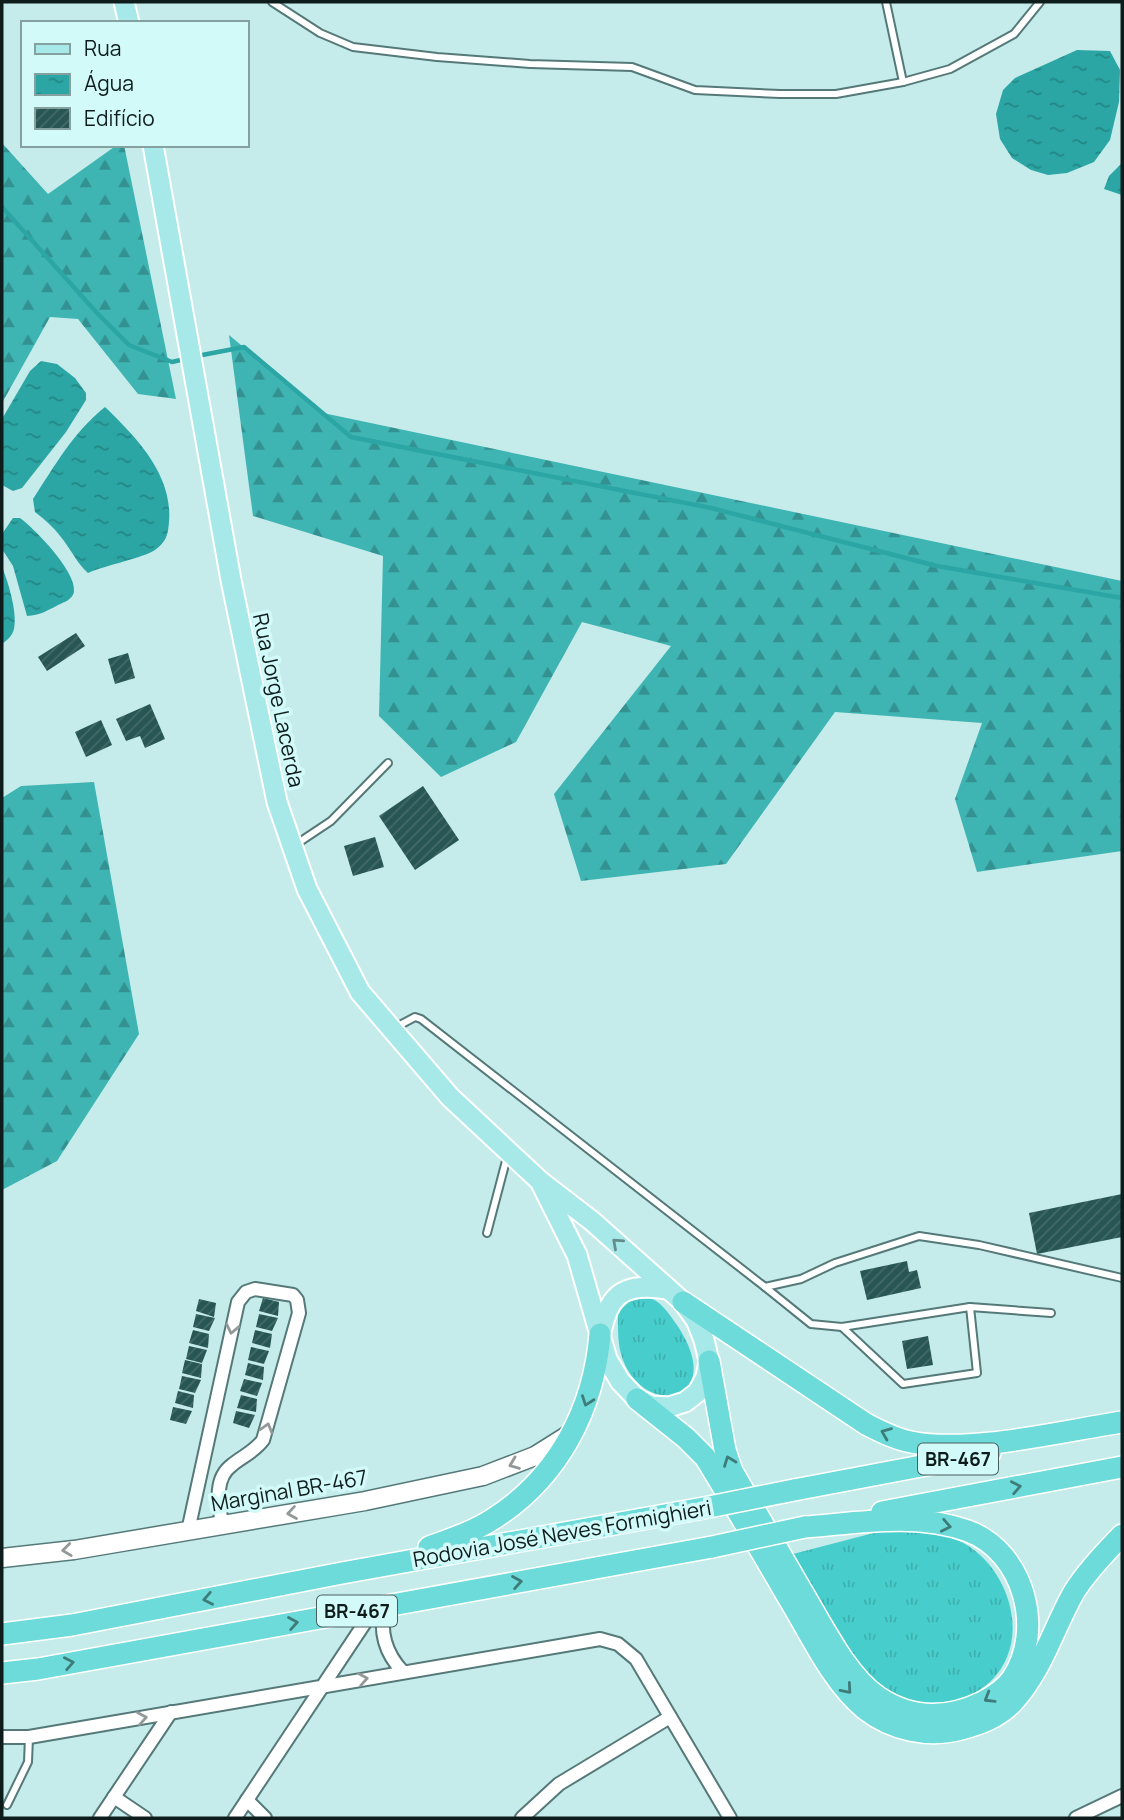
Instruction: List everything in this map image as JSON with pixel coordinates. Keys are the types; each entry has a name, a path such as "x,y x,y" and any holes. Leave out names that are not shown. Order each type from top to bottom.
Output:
{"highway":[{"path":"676,1296 866,1424 912,1442 937,1445 993,1443 1122,1422"},
{"path":"342,1573 453,1538 492,1520 530,1490 547,1472 573,1432 592,1385 600,1334"},
{"path":"709,1361 725,1450 732,1471 828,1636 858,1677 876,1696 900,1710 925,1716 950,1715 996,1695 1012,1679 1022,1657 1027,1635 1023,1591 1014,1570 1002,1554 984,1540 951,1526 927,1522 891,1520 804,1527"},
{"path":"637,1399 686,1438 705,1457 819,1650 847,1690 866,1709 887,1722 909,1730 930,1734 974,1726 992,1719 1010,1704 1026,1686 1045,1654 1075,1590 1122,1535"},
{"name":"Rodovia José Neves Formighieri","path":"2,1634 72,1625 1122,1428"},
{"name":"Rodovia José Neves Formighieri","path":"2,1673 38,1669 712,1547 1122,1467"}],"main road":[{"path":"124,2 129,21"},
{"name":"Rua Jorge Lacerda","path":"153,147 231,580 277,802 307,889 360,992 450,1097 540,1181 592,1221 676,1296"},
{"name":"Rua Jorge Lacerda","path":"540,1181 577,1255 600,1334"},
{"path":"647,1286 676,1296 700,1330 709,1361 706,1377 698,1392 685,1402 669,1407 652,1406 637,1399 620,1381 607,1359 600,1334 605,1313 614,1297 630,1288 647,1286"},
{"name":"Marginal BR-467","path":"2,1558 74,1550 365,1501 483,1476 535,1456 573,1432"},
{"path":"1045,1654 1096,1575 1122,1549"}],"street":[{"path":"188,1531 238,1302 246,1292 255,1289 293,1295 297,1300 299,1312 263,1440 256,1450 228,1467 221,1477 218,1497 222,1524"},
{"path":"194,1501 218,1497"},
{"path":"380,1607 385,1645 403,1672"},
{"path":"235,1818 323,1686 380,1607"},
{"path":"2,1737 29,1737 591,1639 618,1644 636,1659 730,1818"},
{"path":"100,1818 171,1713"},
{"path":"522,1818 559,1784 670,1717"},
{"path":"1076,1818 1122,1796"},
{"path":"114,1797 145,1818"},
{"path":"247,1800 265,1818"}],"lane":[{"path":"272,2 320,33 353,47 503,62 632,67 695,90 780,94 836,94 904,82 950,69 1014,34 1040,2"},
{"path":"886,2 904,82"},
{"path":"292,847 331,821 388,763"},
{"path":"391,1029 415,1017 421,1019 808,1322 842,1327 970,1307 1051,1313"},
{"path":"487,1233 509,1152"},
{"path":"765,1287 801,1279 835,1263 919,1236 979,1245 1122,1278"},
{"path":"842,1327 903,1384 977,1373 970,1307"},
{"path":"7,1805 28,1762 29,1737"}],"green space":[{"path":"2,143 48,194 114,147 124,147 176,399 138,394 78,319 50,317 2,403"},
{"path":"229,335 323,413 1122,581 1122,851 977,872 955,799 982,723 835,712 726,864 581,881 554,794 671,646 582,622 516,742 441,777 379,716 383,556 253,516"},
{"path":"94,782 139,1034 57,1161 2,1190 2,798 21,786"},
{"path":"646,1297 656,1301 667,1312 691,1351 694,1372 689,1386 678,1394 663,1395 648,1390 634,1379 621,1354 618,1312 630,1301"},
{"path":"889,1529 932,1533 957,1540 985,1559 996,1573 1010,1606 1012,1640 1007,1657 996,1675 981,1689 963,1698 923,1702 903,1698 867,1677 793,1554"}],"water":[{"path":"1077,50 1110,51 1120,70 1119,102 1110,140 1094,162 1067,173 1048,175 1031,170 1012,158 1000,139 996,114 1003,90 1015,78"},
{"path":"1122,163 1122,195 1104,189 1109,176"},
{"path":"41,361 57,364 75,378 86,393 86,400 66,432 22,488 13,491 2,485 2,419 30,371"},
{"path":"105,407 129,431 159,473 169,505 169,527 164,541 155,550 88,573 58,533 35,512 33,499 74,439"},
{"path":"13,518 20,518 45,541 62,563 73,584 74,592 70,599 36,615 27,616 13,566 2,549 2,534"},
{"path":"2,567 15,617 13,632 2,644"}],"building":[{"path":"76,633 85,646 47,671 38,657"},
{"path":"128,653 135,678 115,684 108,659"},
{"path":"150,704 165,739 145,748 140,736 126,741 116,719"},
{"path":"101,720 112,745 86,757 75,732"},
{"path":"423,786 459,840 415,870 379,816"},
{"path":"375,837 384,867 353,876 344,846"},
{"path":"1122,1194 1122,1237 1037,1254 1029,1213"},
{"path":"907,1261 909,1272 917,1270 921,1288 867,1300 860,1271"},
{"path":"263,1298 279,1302 278,1316 259,1311"},
{"path":"199,1299 216,1303 214,1317 196,1311"},
{"path":"196,1314 215,1318 209,1331 193,1327"},
{"path":"259,1314 278,1318 272,1331 256,1327"},
{"path":"193,1330 209,1334 208,1348 189,1343"},
{"path":"255,1330 272,1334 270,1348 252,1343"},
{"path":"928,1336 933,1365 907,1369 902,1341"},
{"path":"189,1346 207,1350 202,1363 186,1359"},
{"path":"251,1347 269,1351 264,1364 248,1360"},
{"path":"185,1360 202,1364 201,1378 182,1373"},
{"path":"248,1363 264,1367 263,1380 245,1375"},
{"path":"182,1376 201,1380 195,1393 179,1389"},
{"path":"244,1379 262,1383 257,1396 240,1391"},
{"path":"178,1391 194,1395 193,1408 175,1403"},
{"path":"241,1395 257,1399 256,1412 237,1408"},
{"path":"173,1407 192,1411 186,1424 170,1420"},
{"path":"236,1411 255,1415 249,1428 233,1423"}],"waterway":[{"path":"2,207 129,345 172,362 185,359"},
{"path":"197,356 244,347 351,437 711,508 937,566 1122,598"}]}
